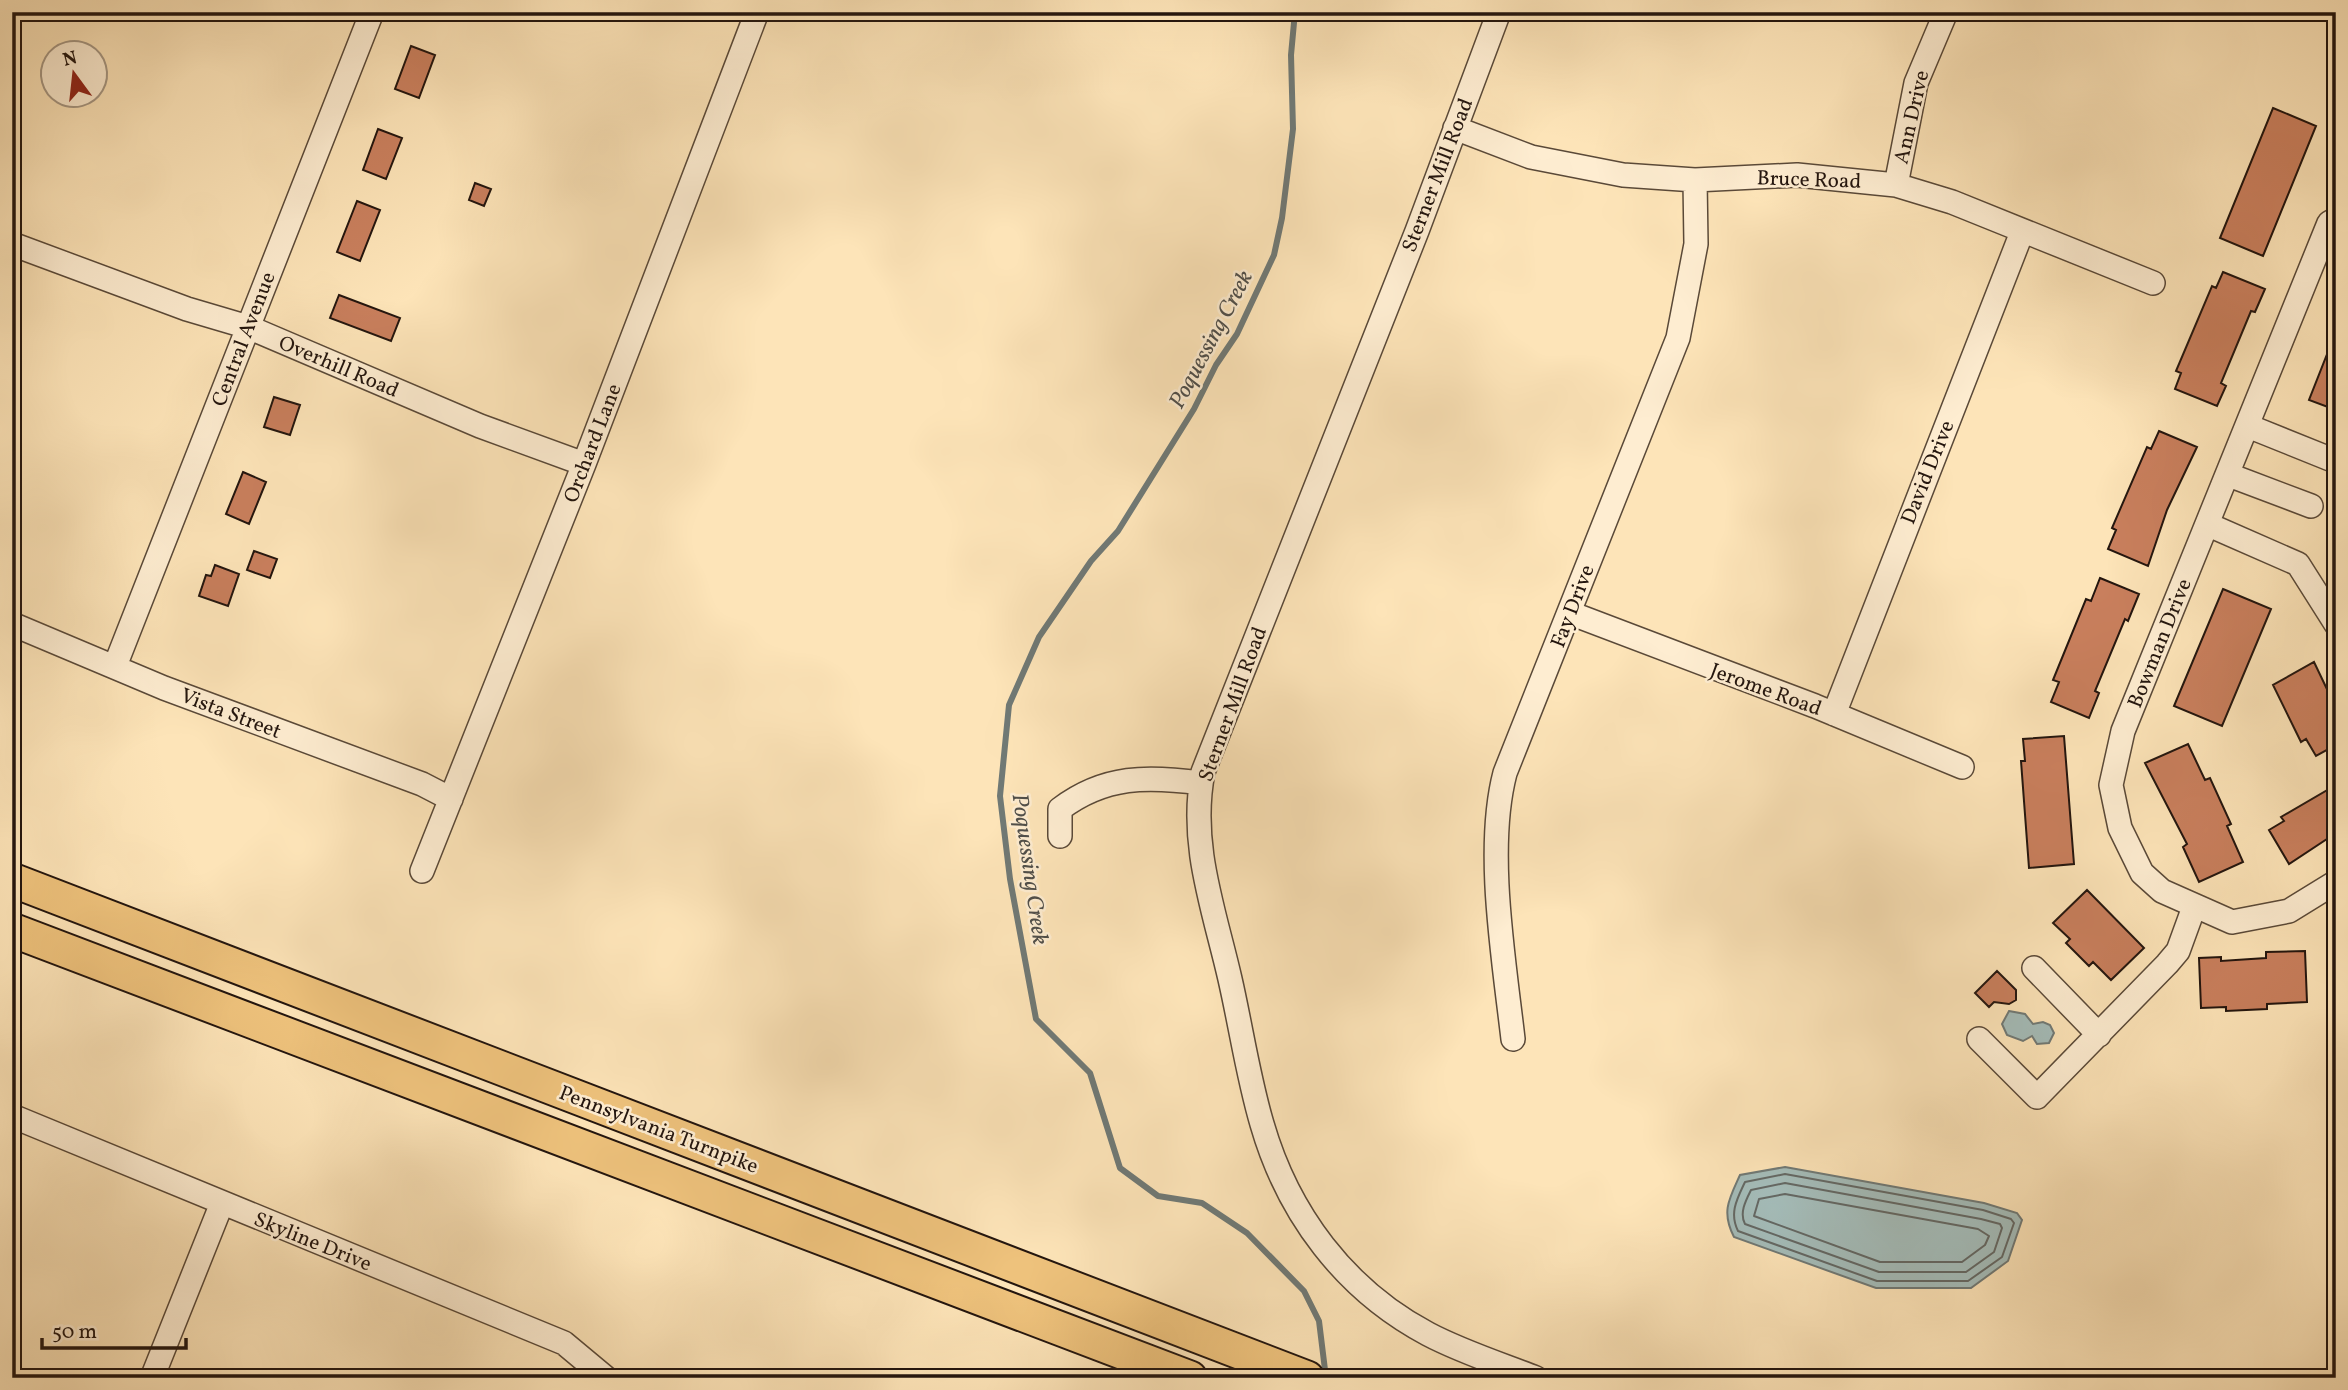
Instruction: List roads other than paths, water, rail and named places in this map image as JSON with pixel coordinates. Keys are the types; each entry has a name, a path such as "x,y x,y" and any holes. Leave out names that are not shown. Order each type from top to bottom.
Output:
{"highway":[{"name":"Pennsylvania Turnpike","path":"12,880 1307,1378"},
{"name":"Pennsylvania Turnpike","path":"12,930 1190,1378"}],"street":[{"name":"Central Avenue","path":"115,666 372,12"},
{"name":"Orchard Lane","path":"422,871 584,464 757,12"},
{"name":"Sterner Mill Road","path":"1499,12 1201,783 1197,816 1201,855 1255,1098 1269,1149 1298,1208 1341,1269 1390,1312 1448,1343 1536,1378"},
{"name":"Ann Drive","path":"1896,185 1916,83 1946,12"},
{"name":"Bruce Road","path":"1455,128 1549,162 1642,177 1695,180 1797,175 1896,185 1952,202 2153,283"},
{"name":"Fay Drive","path":"1513,1039 1500,926 1497,818 1499,794 1678,338 1696,244 1695,180"},
{"name":"Bowman Drive","path":"2336,219 2329,223 2209,525 2123,731 2111,785 2120,828 2142,873 2162,891 2194,907 2232,922 2260,918 2289,911 2336,882"},
{"name":"David Drive","path":"1834,714 2022,232"},
{"name":"Overhill Road","path":"12,244 187,309 248,327 480,426 584,464"},
{"path":"2249,426 2330,458"},
{"path":"2229,475 2311,506"},
{"path":"2209,525 2298,564 2336,624"},
{"name":"Jerome Road","path":"1570,613 1962,766"},
{"name":"Vista Street","path":"12,624 164,688 422,784 451,799"},
{"path":"1060,836 1060,809 1079,794 1101,785 1131,777 1201,783"},
{"path":"1979,1039 2038,1097 2178,951 2194,907"},
{"path":"2034,968 2099,1035"},
{"name":"Skyline Drive","path":"12,1116 564,1343 606,1378"},
{"path":"152,1378 222,1203"}],"water":[{"path":"2009,1011 2025,1014 2033,1024 2043,1022 2050,1025 2054,1033 2049,1043 2037,1044 2032,1036 2023,1041 2007,1035 2002,1024"},
{"path":"1785,1167 1984,1203 2017,1213 2022,1220 2008,1261 1971,1288 1876,1288 1734,1237 1727,1213 1740,1175"}],"waterway":[{"name":"Poquessing Creek","path":"1295,12 1291,55 1293,129 1282,218 1274,255 1237,334 1216,365 1194,409 1118,531 1091,561 1039,637 1009,705 1000,796 1010,879 1036,1019 1090,1073 1120,1168 1158,1196 1202,1203 1247,1233 1304,1291 1319,1321 1326,1378"}]}
